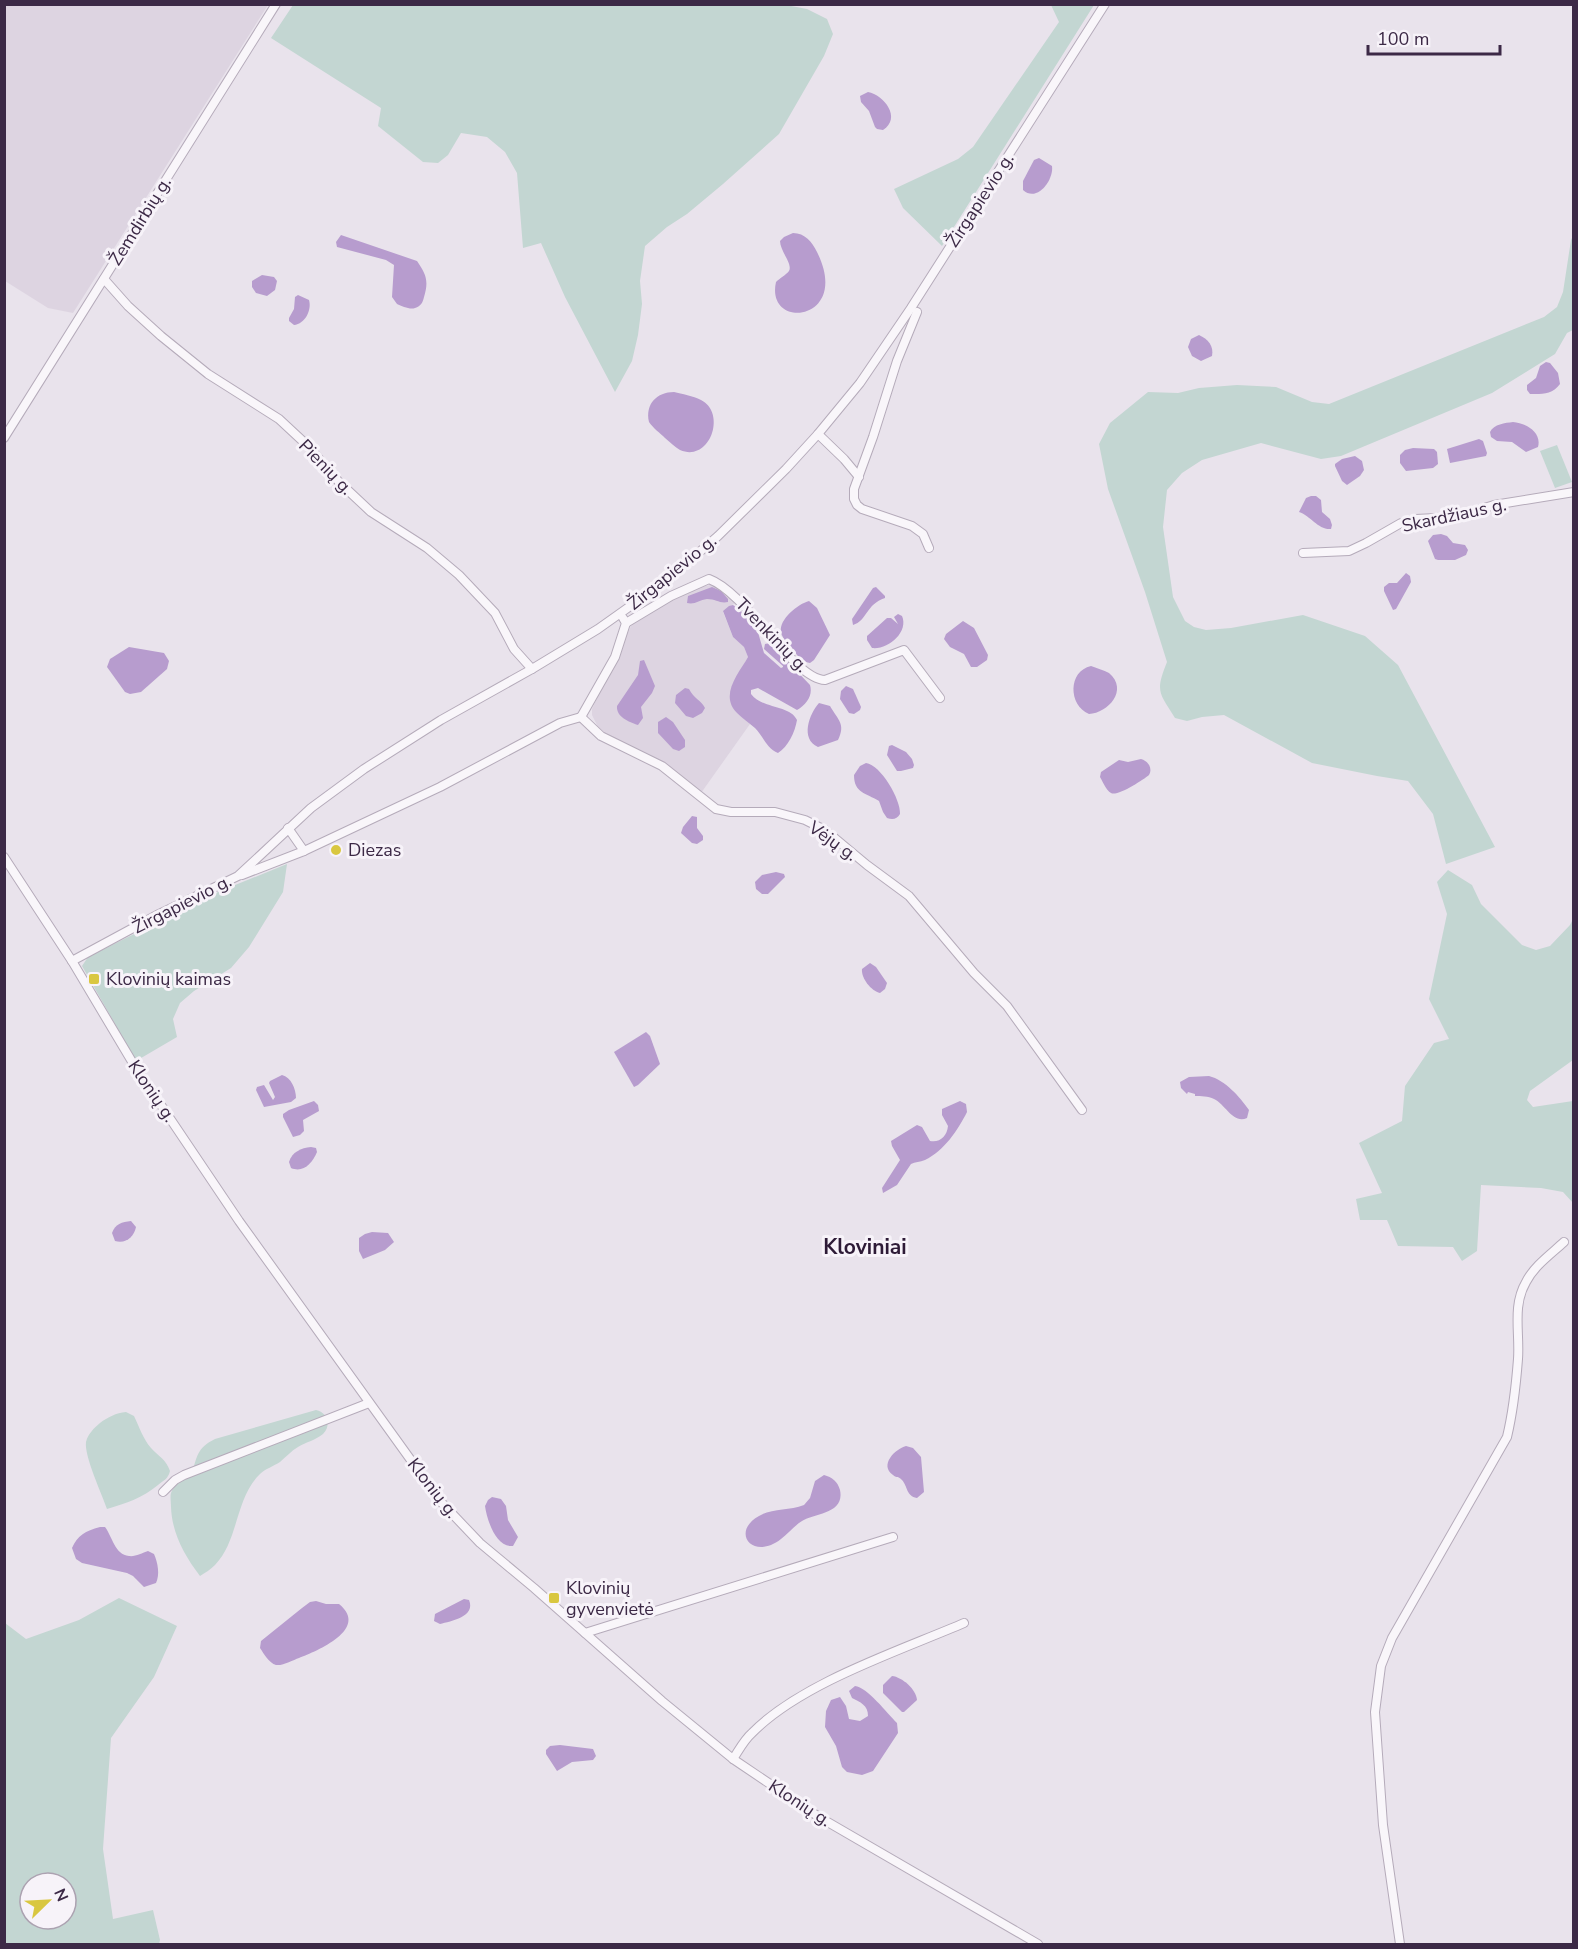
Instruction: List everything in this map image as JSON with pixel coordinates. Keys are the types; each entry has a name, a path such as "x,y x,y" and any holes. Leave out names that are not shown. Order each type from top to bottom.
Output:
{"street":[{"name":"Žemdirbių g.","path":"4,438 276,4"},
{"name":"Žirgapievio g.","path":"72,961 159,914 238,876 311,808 347,782 441,720 566,650 621,614 667,580 718,536 786,469 860,383 1105,4"},
{"name":"Pienių g.","path":"104,279 128,306 208,374 279,420 308,446 339,482 371,512 427,548 459,575 495,613 514,649 532,669"},
{"path":"917,312 897,361 854,489 854,499 862,509 912,526 923,534 929,548"},
{"path":"818,434 859,477"},
{"name":"Skardžiaus g.","path":"1303,553 1349,551 1401,523 1416,519 1455,517 1494,505 1574,492"},
{"name":"Tvenkinių g.","path":"626,623 671,596 709,579 720,583 738,599 782,648 817,680 825,680 904,650 940,698"},
{"path":"238,876 304,851 440,787 560,723 581,717 615,657 626,623 621,614"},
{"name":"Vėjų g.","path":"581,717 601,736 662,766 716,809 731,812 775,812 805,820 825,830 909,896 974,973 1007,1006 1082,1110"},
{"path":"288,828 304,851"},
{"name":"Klonių g.","path":"4,857 72,961 134,1065 239,1221 441,1502 480,1543 662,1701 733,1759 819,1817 1038,1944"},
{"path":"1400,1944 1383,1825 1375,1712 1381,1666 1392,1638 1507,1437 1518,1357 1517,1304 1526,1281 1564,1242"},
{"path":"163,1492 184,1475 369,1403"},
{"path":"585,1633 893,1537"},
{"path":"733,1759 750,1734 798,1698 844,1674 964,1623"}],"shaded area":[{"path":"4,5 268,5 73,313 48,308 5,281"},
{"path":"293,5 786,5 807,9 827,19 833,34 824,56 779,134 723,184 645,246 640,281 642,304 638,335 632,361 615,392 565,297 541,243 523,248 517,173 505,152 487,137 461,133 448,155 438,163 423,162 378,126 381,108 271,38"},
{"path":"1051,5 1094,5 942,246 903,208 894,189 958,159 973,147 1059,22"},
{"path":"868,92 885,102 891,113 891,119 883,130 875,127 869,111 861,102 860,96"},
{"path":"1039,158 1052,166 1052,172 1044,188 1034,194 1028,193 1023,190 1023,181 1034,160"},
{"path":"793,233 805,236 813,245 825,275 824,293 817,305 806,312 793,312 783,308 776,298 776,282 790,268 780,241"},
{"path":"341,235 417,261 426,282 424,299 420,305 415,308 406,308 397,304 392,297 394,265 386,260 337,247 336,242"},
{"path":"1573,236 1573,330 1567,333 1555,354 1492,393 1341,456 1321,459 1261,443 1202,460 1182,473 1167,490 1163,527 1173,597 1185,621 1194,627 1206,630 1231,628 1303,615 1365,636 1398,665 1495,847 1446,864 1433,814 1408,781 1312,763 1224,715 1187,721 1175,718 1160,692 1167,662 1108,489 1099,444 1110,423 1148,392 1178,393 1199,388 1237,385 1276,387 1312,402 1329,404 1544,317 1557,307 1563,292"},
{"path":"262,275 274,277 277,281 275,290 267,296 256,293 252,287 252,281"},
{"path":"298,295 309,300 309,308 307,316 294,325 289,318 294,309 295,297"},
{"path":"1199,335 1210,343 1212,349 1212,356 1201,361 1192,356 1188,347 1191,339"},
{"path":"1546,362 1550,363 1558,373 1560,384 1550,392 1530,394 1527,385 1536,378 1540,366"},
{"path":"674,392 701,400 709,406 713,415 712,435 700,449 691,452 680,450 649,422 649,410 654,400 662,394"},
{"path":"1513,422 1532,429 1538,437 1538,447 1526,452 1512,442 1497,441 1491,437 1490,432 1494,427"},
{"path":"1479,439 1483,441 1486,456 1450,463 1447,449"},
{"path":"1557,445 1572,482 1555,488 1540,451"},
{"path":"1434,449 1437,452 1438,464 1433,468 1406,471 1400,463 1400,455 1405,450"},
{"path":"1355,456 1362,461 1364,470 1360,476 1347,485 1342,481 1335,464 1342,459"},
{"path":"1316,496 1321,500 1322,512 1330,519 1331,529 1318,525 1299,512 1306,498"},
{"path":"1433,535 1447,536 1453,543 1465,545 1468,550 1466,555 1455,560 1435,559 1428,541"},
{"path":"1406,573 1410,576 1411,582 1396,609 1393,610 1384,587 1389,583 1397,583"},
{"path":"714,585 736,602 723,612 733,637 744,647 748,657 732,685 736,712 750,724 701,793 670,768 604,732 598,727 592,715 592,709 631,626 659,607"},
{"path":"712,587 721,591 728,602 707,599 687,603 688,596"},
{"path":"876,587 885,598 874,604 858,623 853,625 852,619"},
{"path":"809,601 817,608 830,635 810,663 800,658 785,641 781,632 786,617 800,605"},
{"path":"733,605 757,629 764,653 781,668 783,667 764,649 765,644 770,643 810,685 811,692 808,699 797,710 758,688 751,690 751,694 756,699 788,712 797,720 790,739 778,753 771,749 755,728 732,706 730,692 732,684 748,657 744,647 733,637 723,611"},
{"path":"898,614 902,616 903,622 900,634 884,646 872,648 867,636 887,618 891,618 898,624 894,617"},
{"path":"963,621 974,628 988,655 987,660 977,667 971,667 964,654 950,647 944,639 946,634"},
{"path":"129,647 164,653 169,661 167,669 141,692 130,694 125,692 107,667 110,659"},
{"path":"644,660 655,686 641,707 643,718 638,725 621,716 617,706 638,675 640,661"},
{"path":"1091,666 1109,673 1117,686 1114,700 1109,705 1103,710 1089,714 1077,703 1074,688 1078,674"},
{"path":"846,686 853,689 861,707 854,714 849,713 840,699 841,691"},
{"path":"685,688 689,689 705,708 702,713 693,718 686,716 675,703 676,695"},
{"path":"819,703 830,706 840,722 841,730 838,740 818,747 809,738 808,726 812,713"},
{"path":"666,717 673,722 685,740 685,747 679,751 673,749 658,733 658,722"},
{"path":"892,745 906,752 912,759 913,768 897,771 887,755 889,746"},
{"path":"1141,759 1149,765 1149,775 1124,790 1114,794 1109,792 1100,777 1101,772 1119,760 1128,762"},
{"path":"866,763 872,765 884,776 894,792 900,814 896,818 887,818 879,801 856,786 854,775 860,766"},
{"path":"692,816 697,817 697,828 703,836 703,840 697,844 692,843 681,833"},
{"path":"287,864 283,892 249,947 231,968 194,991 180,1003 173,1019 177,1037 136,1061 82,966 88,957 218,892"},
{"path":"1448,870 1472,885 1481,904 1522,945 1536,950 1550,946 1570,925 1574,917 1573,1060 1530,1091 1527,1100 1533,1107 1573,1101 1573,1203 1563,1192 1541,1188 1481,1185 1477,1251 1462,1261 1453,1247 1398,1246 1387,1220 1360,1220 1356,1199 1382,1193 1359,1143 1402,1121 1405,1086 1434,1043 1449,1039 1429,999 1447,914 1437,882"},
{"path":"776,872 784,874 785,877 768,894 762,894 756,889 755,882 762,875"},
{"path":"870,963 876,967 887,983 885,989 880,993 870,987 863,976 862,969"},
{"path":"646,1032 650,1036 660,1064 634,1087 614,1052"},
{"path":"282,1075 292,1084 296,1098 291,1102 264,1107 256,1090 257,1087 264,1085 273,1100 275,1097 269,1083"},
{"path":"1209,1076 1221,1081 1237,1095 1249,1110 1247,1118 1238,1118 1214,1099 1195,1096 1188,1092 1187,1094 1181,1088 1180,1082 1189,1077"},
{"path":"314,1101 319,1111 303,1120 304,1131 293,1137 283,1114"},
{"path":"960,1101 966,1104 967,1112 950,1139 932,1156 911,1164 897,1185 883,1193 882,1188 900,1160 891,1141 917,1125 922,1127 930,1141 940,1140 945,1136 948,1126 942,1115 942,1109"},
{"path":"316,1148 317,1152 310,1164 299,1169 291,1168 289,1162 292,1156 300,1150"},
{"path":"131,1221 136,1227 131,1237 126,1241 115,1241 112,1233 115,1227"},
{"path":"372,1232 388,1233 394,1242 385,1250 363,1259 359,1251 359,1238"},
{"path":"316,1410 323,1413 327,1419 326,1430 260,1474 246,1495 223,1555 200,1576 176,1535 171,1496 174,1487 192,1474 201,1449 209,1442"},
{"path":"126,1412 134,1416 143,1437 170,1471 166,1479 146,1493 107,1509 90,1465 86,1442 88,1436 100,1423 119,1413"},
{"path":"906,1446 913,1448 921,1457 924,1492 917,1498 909,1493 902,1480 893,1475 888,1467 893,1454"},
{"path":"824,1475 834,1480 840,1490 838,1504 834,1508 802,1521 771,1545 754,1546 749,1542 746,1529 750,1522 764,1513 804,1505 810,1498 815,1481"},
{"path":"492,1497 501,1499 506,1506 508,1520 518,1537 513,1546 502,1543 490,1525 485,1506"},
{"path":"105,1527 117,1549 124,1555 134,1556 148,1551 154,1554 158,1569 156,1583 144,1587 127,1573 82,1563 76,1559 72,1548 77,1540 86,1532"},
{"path":"119,1598 177,1626 154,1677 111,1738 103,1849 113,1919 153,1910 159,1944 5,1944 5,1623 26,1639 79,1620"},
{"path":"464,1599 469,1600 470,1606 466,1614 456,1620 440,1624 434,1621 435,1614"},
{"path":"310,1602 339,1604 347,1613 348,1622 345,1630 328,1644 307,1655 282,1665 271,1662 260,1648 261,1641"},
{"path":"892,1676 908,1684 916,1696 917,1700 904,1712 883,1693 883,1685"},
{"path":"855,1686 860,1687 871,1696 897,1723 898,1733 873,1771 862,1775 847,1772 842,1767 836,1746 825,1727 826,1711 831,1700 840,1697 846,1706 849,1719 860,1721 868,1716 865,1707 852,1698 849,1691"},
{"path":"550,1746 593,1749 596,1756 593,1760 572,1762 557,1771 546,1754 546,1750"}],"place":[{"name":"Diezas","path":"336,850"},
{"name":"Klovinių kaimas","path":"94,979"},
{"name":"Klovinių gyvenvietė","path":"554,1598"}],"district":[{"name":"Kloviniai","path":"865,1247"}]}
